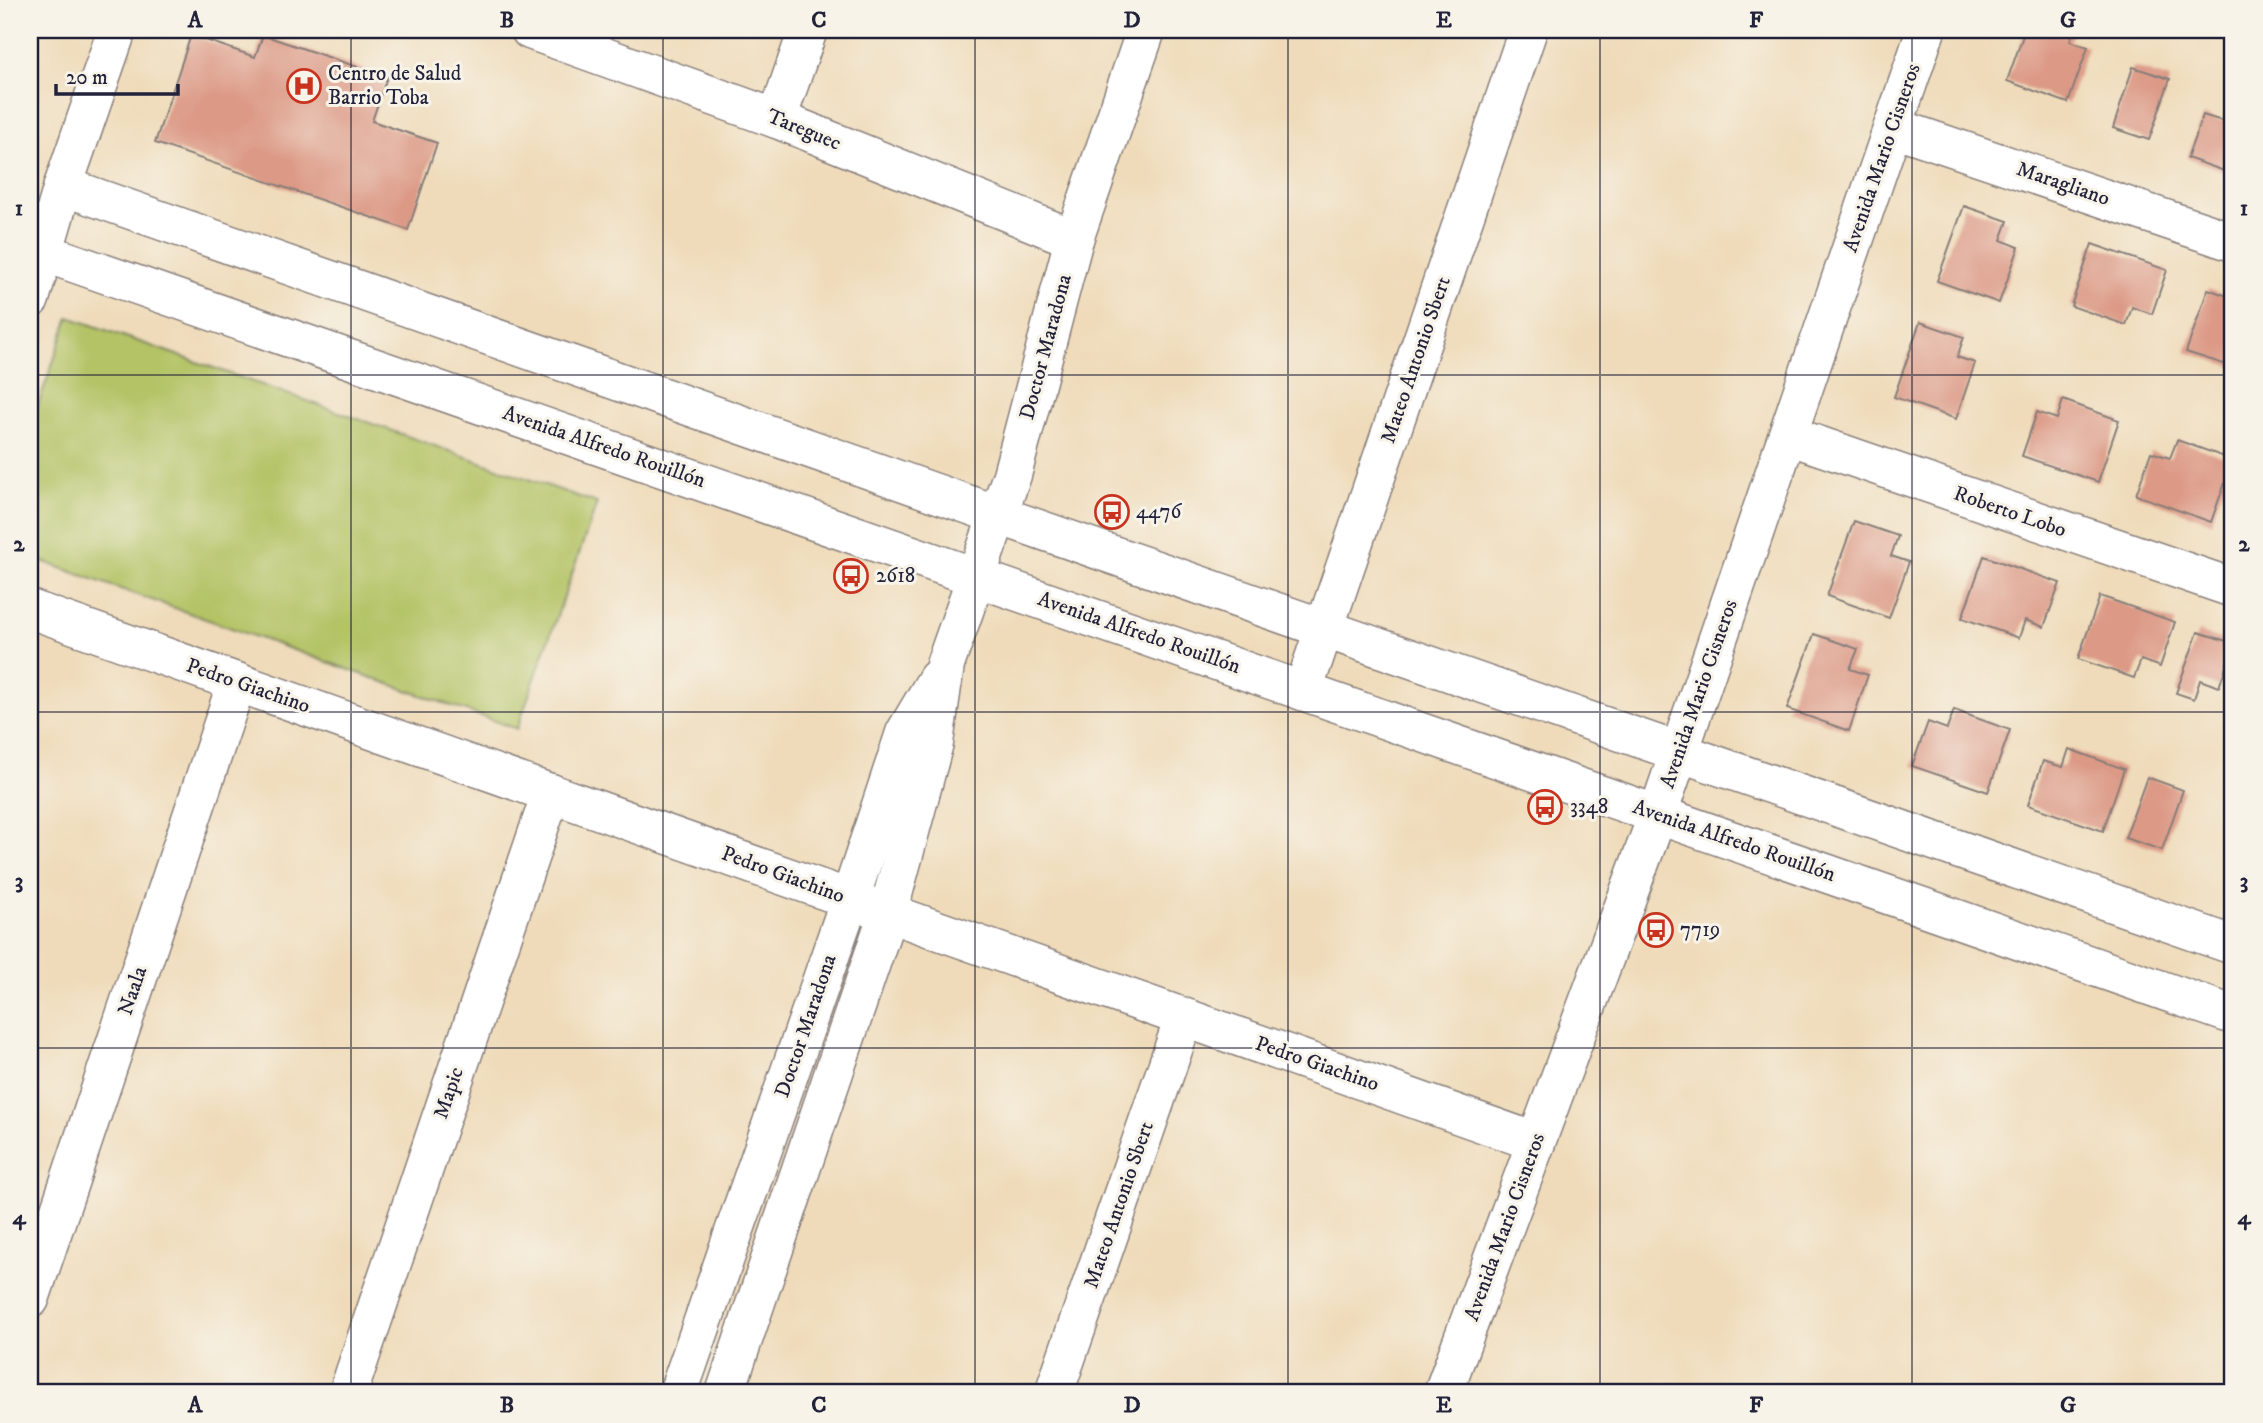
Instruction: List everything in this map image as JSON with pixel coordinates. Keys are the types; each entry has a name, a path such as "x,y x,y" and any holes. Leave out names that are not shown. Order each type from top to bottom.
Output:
{"street":[{"path":"30,299 45,253 50,201 117,30"},
{"name":"Tareguec","path":"530,30 777,118 1074,239"},
{"path":"777,118 808,30"},
{"name":"Doctor Maradona","path":"725,1393 888,913 934,743 945,665 1012,475 1074,239 1146,30"},
{"name":"Mateo Antonio Sbert","path":"1303,691 1528,30"},
{"name":"Avenida Mario Cisneros","path":"1443,1393 1658,814 1926,30"},
{"name":"Maragliano","path":"1893,127 2233,242"},
{"path":"50,201 998,515 2233,945"},
{"name":"Avenida Alfredo Rouillón","path":"45,253 2233,1015"},
{"name":"Roberto Lobo","path":"1787,435 2233,589"},
{"name":"Pedro Giachino","path":"30,609 1536,1142"},
{"name":"Doctor Maradona","path":"678,1393 905,733 945,665"},
{"name":"Naala","path":"30,1299 237,682"},
{"name":"Mapic","path":"348,1393 551,793"},
{"name":"Mateo Antonio Sbert","path":"1054,1393 1184,1017"}],"green space":[{"path":"69,317 597,503 517,729 30,557 30,428"}],"building":[{"path":"2025,30 2074,30 2070,41 2088,47 2068,103 2007,81"},
{"path":"191,35 255,57 263,35 387,77 372,121 437,143 408,230 155,143"},
{"path":"2133,67 2170,79 2149,140 2113,128"},
{"path":"2228,103 2233,105 2233,174 2187,158 2203,115 2222,121"},
{"path":"1964,206 2008,221 2001,240 2019,247 1999,303 1937,281"},
{"path":"2092,244 2167,270 2152,314 2132,307 2126,325 2071,306"},
{"path":"2208,289 2233,298 2233,367 2186,352"},
{"path":"1920,322 1964,337 1957,357 1975,363 1956,419 1894,397"},
{"path":"2063,400 2119,420 2098,482 2022,456 2037,412 2057,419"},
{"path":"2177,440 2233,460 2211,522 2136,495 2151,452 2170,458"},
{"path":"1854,521 1898,536 1891,556 1909,562 1889,618 1827,596"},
{"path":"1984,556 2060,583 2044,627 2025,620 2019,638 1962,618"},
{"path":"2100,596 2175,622 2160,667 2141,660 2134,678 2078,659"},
{"path":"2198,632 2233,643 2233,646 2219,687 2200,680 2194,699 2176,693"},
{"path":"1814,634 1858,649 1850,669 1868,675 1849,731 1787,709"},
{"path":"1954,710 2010,730 1988,792 1912,766 1928,722 1947,729"},
{"path":"2069,749 2124,769 2103,831 2028,805 2043,761 2063,767"},
{"path":"2147,777 2183,790 2162,850 2125,838"}],"place":[{"name":"Centro de Salud Barrio Toba","path":"304,86"},
{"name":"4476","path":"1112,512"},
{"name":"2618","path":"851,576"},
{"name":"3348","path":"1545,807"},
{"name":"7719","path":"1656,930"}]}
